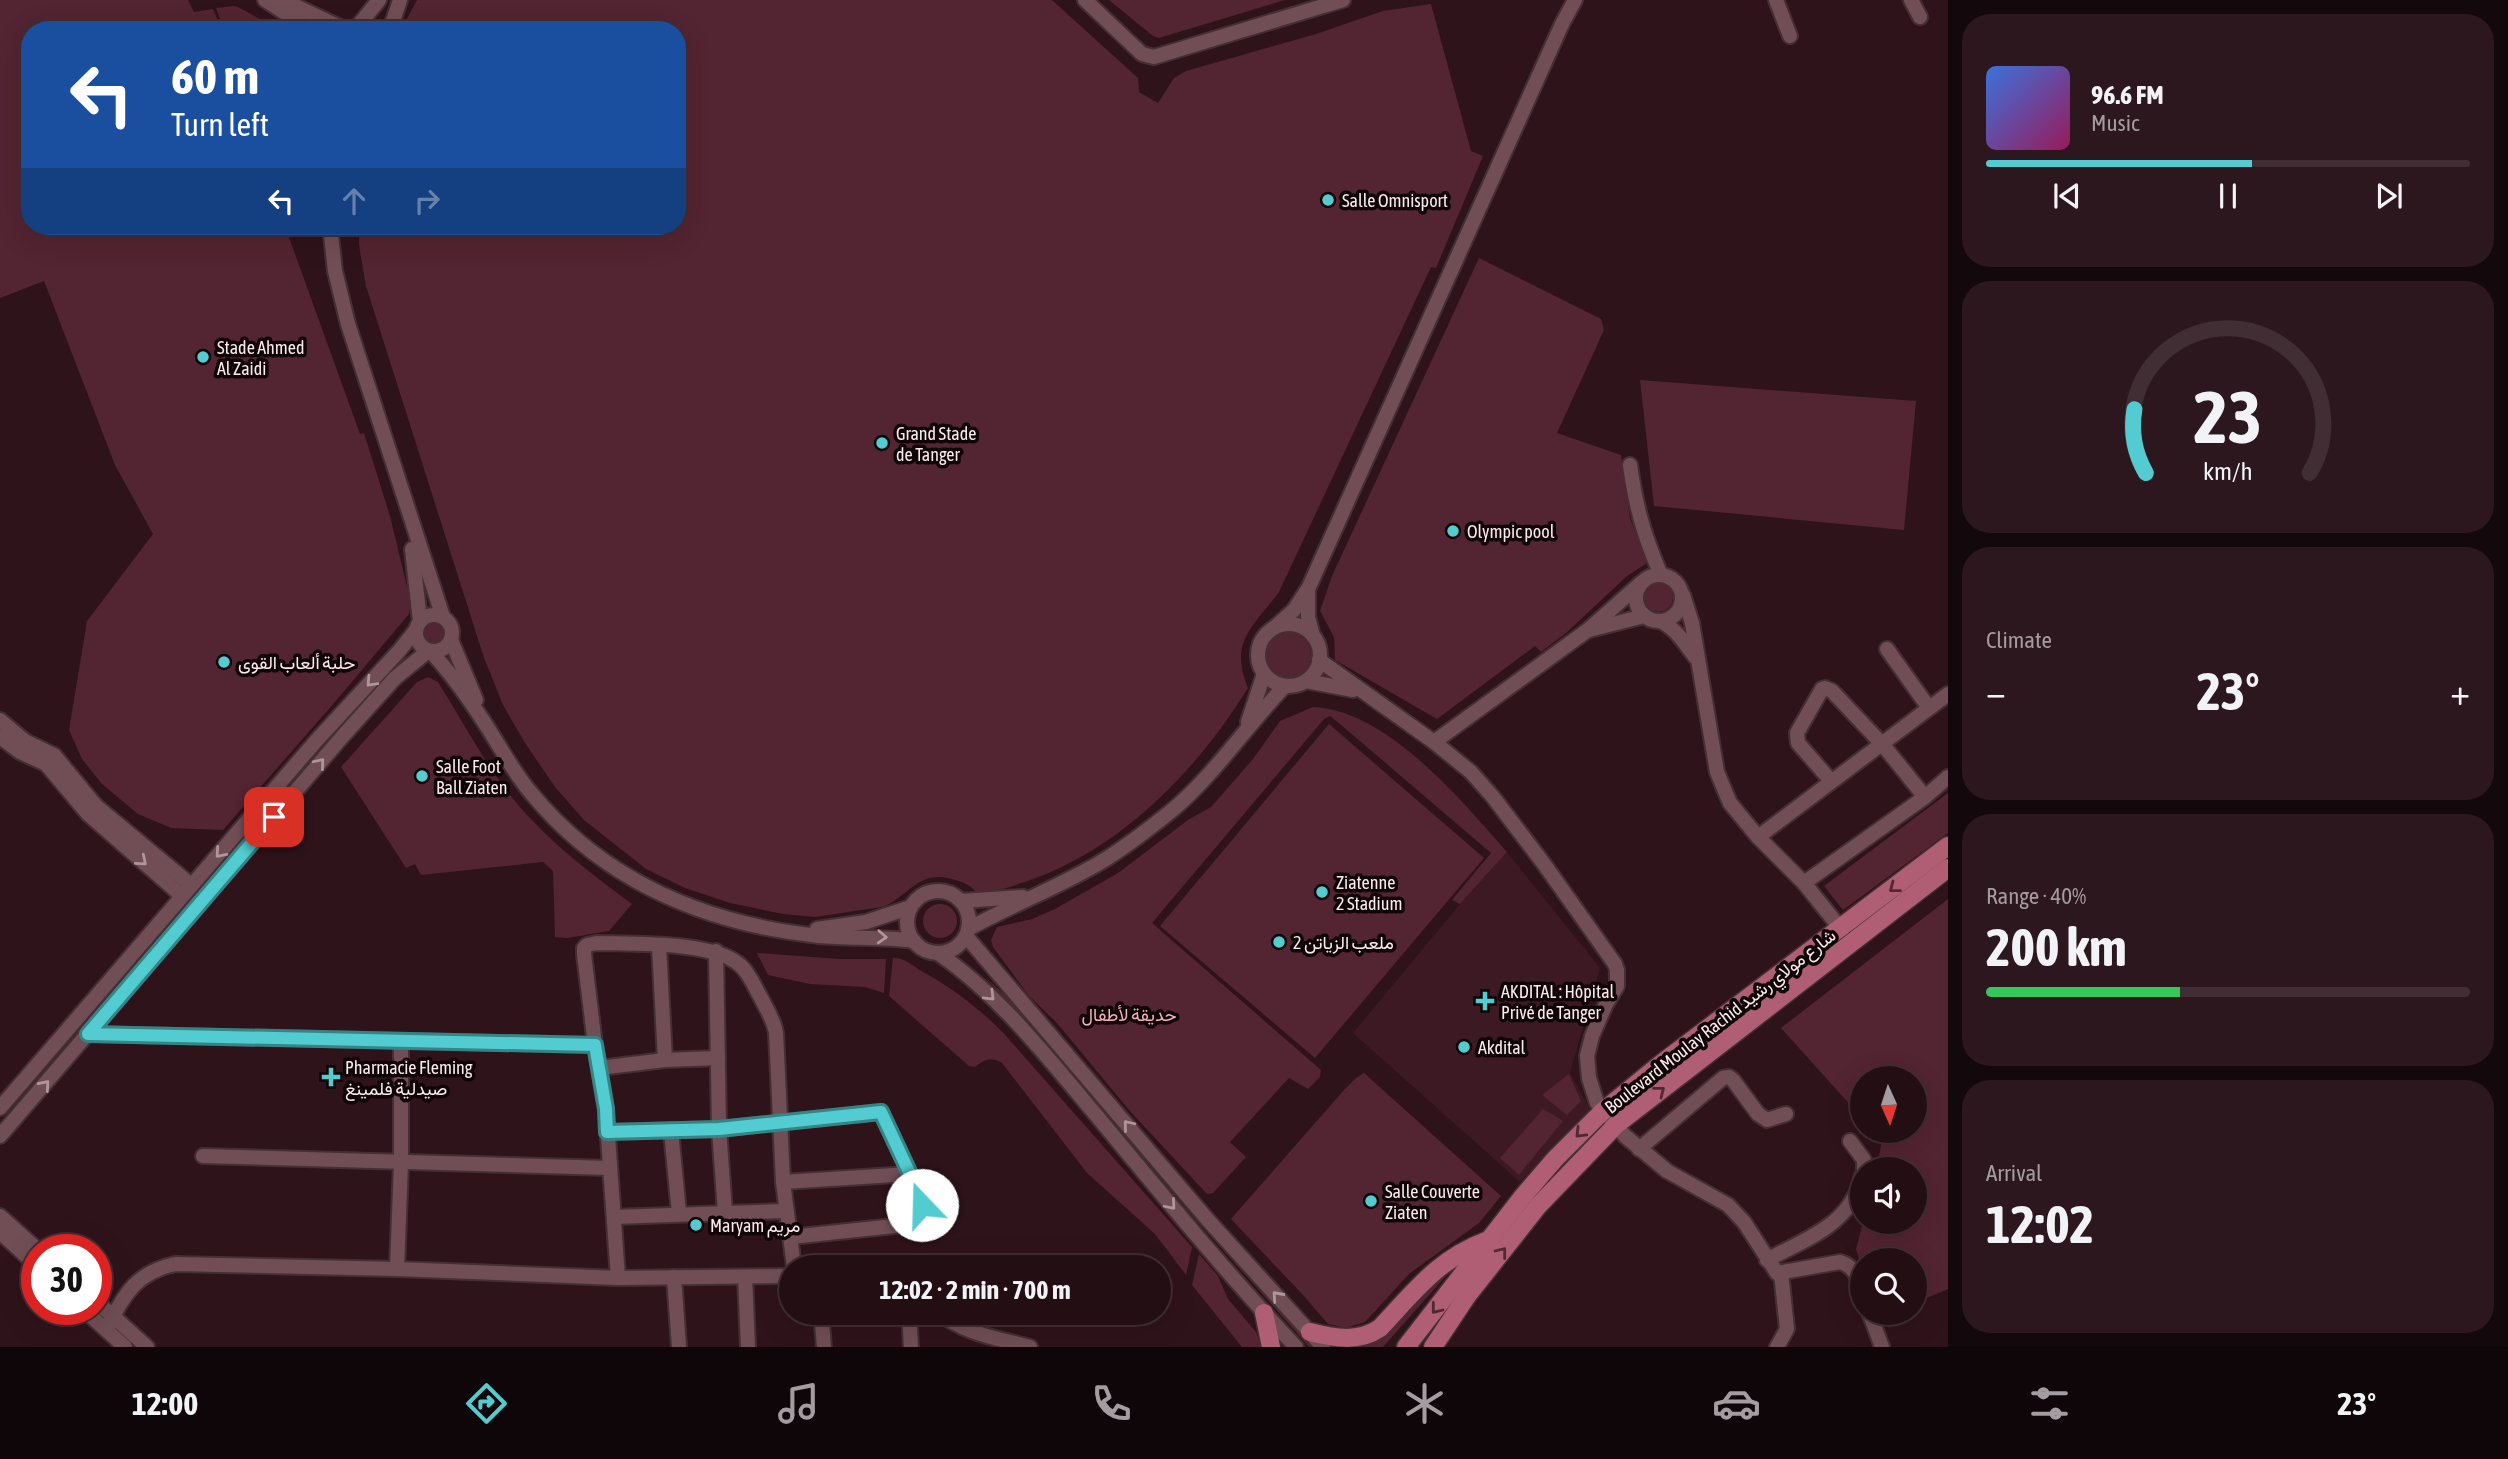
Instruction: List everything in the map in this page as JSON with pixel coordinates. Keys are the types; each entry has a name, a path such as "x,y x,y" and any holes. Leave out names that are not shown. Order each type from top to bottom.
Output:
{"main road":[{"name":"Boulevard Moulay Rachid شارع مولاي رشيد","path":"1406,1347 1555,1159 1602,1112 1662,1063 1948,846"},
{"name":"Boulevard Moulay Rachid شارع مولاي رشيد","path":"1433,1347 1467,1296 1538,1206 1616,1125 1948,868"},
{"path":"1310,1332 1347,1338 1369,1336 1380,1328 1440,1265 1489,1240"},
{"path":"1264,1313 1271,1347"}],"street":[{"path":"265,0 297,21"},
{"path":"283,0 334,21"},
{"path":"358,21 379,0"},
{"path":"393,21 400,0"},
{"path":"1085,0 1142,54 1154,57 1343,0"},
{"path":"1562,24 1567,0"},
{"path":"1309,587 1307,607 1319,660 1317,668 1306,681 1285,686 1270,680 1264,674 1259,663 1258,650 1263,638 1294,610 1309,587 1575,0"},
{"path":"1776,0 1790,36"},
{"path":"1911,0 1920,17"},
{"path":"331,235 335,271 348,324 411,524 443,617 450,625 451,640 482,718 509,765 532,795 578,841 614,869 687,907 728,919 823,936 884,937 914,941"},
{"path":"1630,465 1635,503 1643,532 1661,575 1675,582 1692,623 1717,772 1730,803 1758,837 1804,883 1840,929"},
{"path":"411,524 417,642 429,651 482,718"},
{"path":"1434,742 1588,630 1646,579 1661,575"},
{"path":"1641,583 1635,597 1636,605 1644,616"},
{"path":"1660,621 1674,615 1682,595"},
{"path":"0,1108 418,626 433,615 443,617"},
{"path":"1588,630 1644,616 1668,624 1699,662"},
{"path":"1274,628 1282,625 1299,626 1313,636"},
{"path":"0,1136 395,678 429,651 441,650 451,640"},
{"path":"1886,649 1929,708"},
{"path":"1319,660 1434,742 1471,772 1493,796 1615,964 1617,986 1592,1036 1587,1056 1589,1078 1602,1112 1639,1149 1667,1171 1728,1205 1744,1222 1773,1270 1781,1273 1840,1262 1850,1267"},
{"path":"1247,727 1264,674"},
{"path":"1306,681 1364,693"},
{"path":"938,953 954,948 967,933 1106,859 1172,810 1204,779 1285,686"},
{"path":"1832,781 1796,738 1822,689 1832,691 1883,745 1924,797"},
{"path":"1758,837 1948,694"},
{"path":"0,720 25,741 54,755 96,806 187,890"},
{"path":"0,737 20,752 46,764 88,814 187,890"},
{"path":"1804,883 1948,777"},
{"path":"1296,1347 1032,1041 982,988 938,953 925,950 914,941 908,925 911,908 917,900 934,891 953,895 961,901 967,909 967,933 1207,1219 1323,1347"},
{"path":"961,901 999,900 1038,894"},
{"path":"802,932 866,922 911,908"},
{"path":"618,1279 606,1109 595,1045 584,948 587,944 659,945 716,951 742,966 774,1023 785,1211 793,1255"},
{"path":"659,945 665,1060"},
{"path":"716,951 719,1129 725,1212"},
{"path":"88,1034 595,1045"},
{"path":"397,1269 401,1163 401,1041"},
{"path":"599,1068 665,1060 719,1058"},
{"path":"1639,1149 1723,1078 1729,1077 1733,1080 1758,1114 1767,1119 1786,1114"},
{"path":"607,1132 719,1129 881,1112 922,1205 922,1220 904,1225 791,1237"},
{"path":"671,1131 679,1213"},
{"path":"203,1156 609,1168"},
{"path":"783,1182 910,1174"},
{"path":"1767,1260 1835,1223 1850,1204"},
{"path":"614,1217 785,1211"},
{"path":"0,1216 21,1235"},
{"path":"0,1232 21,1251"},
{"path":"106,1330 134,1284 152,1271 174,1264 397,1269 618,1279 779,1276"},
{"path":"1777,1347 1787,1329 1781,1273"},
{"path":"674,1277 679,1347"},
{"path":"745,1277 748,1347"},
{"path":"113,1315 147,1347"},
{"path":"101,1325 125,1347"},
{"path":"822,1325 824,1347"},
{"path":"910,1325 911,1347"},
{"path":"961,1325 980,1334 1030,1347"},
{"path":"1874,1325 1882,1347"}],"shaded area":[{"name":"AKDITAL : Hôpital Privé de Tanger","path":"1507,852 1600,968 1570,1073 1591,1111 1520,1182 1353,1033"}],"green space":[{"path":"0,0 188,0 194,12 213,9 218,21 21,21 21,235 288,235 360,434 364,433 390,516 411,603 409,614 223,830 171,828 138,814 102,784 82,759 69,730 87,621 153,534 115,465 44,281 0,298"},
{"name":"Grand Stade de Tanger","path":"417,0 1052,0 1138,78 1139,92 1158,103 1174,78 1186,71 1316,34 1383,11 1431,4 1471,151 1483,156 1436,268 1431,267 1279,592 1246,636 1241,659 1248,688 1205,749 1180,778 1124,829 1093,850 1060,868 1025,882 983,893 976,892 956,880 931,878 882,907 815,917 783,914 730,903 685,888 646,869 584,820 555,787 525,743 503,705 484,658 366,286 359,245 359,235 686,235 686,21 406,21"},
{"path":"1109,0 1285,0 1159,38"},
{"path":"238,7 264,21 221,21 216,8"},
{"name":"Olympic pool","path":"1479,258 1601,319 1604,330 1557,433 1621,455 1630,518 1647,563 1627,576 1566,633 1541,652 1535,646 1437,719 1335,660 1334,637 1320,611 1332,576"},
{"path":"1640,380 1916,401 1904,530 1654,506"},
{"path":"1658,582 1664,583 1672,591 1672,603 1664,611 1658,612 1652,611 1644,603 1643,597 1644,591 1652,583"},
{"path":"433,619 443,623 447,633 443,643 433,647 423,643 419,633 423,623"},
{"path":"1288,632 1304,639 1311,655 1304,671 1288,678 1272,671 1265,655 1272,639"},
{"name":"Salle Foot Ball Ziaten","path":"428,677 438,682 491,769 524,812 568,854 632,904 609,931 567,938 555,937 553,871 543,862 421,875 415,864 406,868 341,767 417,682"},
{"name":"حديقة لأطفال","path":"1313,707 1341,712 1395,740 1445,784 1507,852 1460,904 1452,900 1491,853 1340,724 1330,716 1324,719 1152,923 1321,1070 1320,1077 1308,1089 1289,1078 1230,1142 1246,1157 1213,1193 1207,1194 1129,1110 1057,1023 1029,996 993,947 991,940 997,927 1032,919 1055,909 1118,873 1188,820 1211,807 1253,759 1280,721"},
{"name":"Ziatenne 2 Stadium","path":"1329,724 1484,858 1315,1058 1160,926"},
{"path":"1948,793 1948,833 1843,910 1824,886"},
{"path":"1948,899 1948,1289 1927,1298 1927,1248 1856,1248 1860,1234 1927,1234 1927,1157 1879,1157 1882,1143 1927,1143 1927,1066 1850,1066 1850,1105 1781,1028"},
{"path":"940,904 952,909 957,921 952,933 940,938 928,933 923,921 928,909"},
{"path":"757,953 839,959 886,959 884,993 865,987 810,984 768,975"},
{"path":"893,958 901,959 957,993 988,1018 1192,1247 1186,1275 1155,1234 1087,1173 1002,1063 990,1059 975,1067 969,1066 889,996"},
{"path":"985,977 1018,1007 1081,1076 1196,1215 1079,1078"},
{"name":"Salle Couverte Ziaten","path":"1364,1073 1501,1196 1479,1223 1409,1274 1365,1322 1346,1328 1328,1324 1231,1219 1344,1090"},
{"path":"1569,1074 1581,1101 1567,1115 1542,1095"},
{"path":"1543,1109 1563,1121 1519,1175 1500,1158"},
{"path":"1218,1240 1313,1347 1309,1347 1216,1241"},
{"path":"1199,1254 1218,1276 1228,1299 1256,1332 1262,1347 1242,1347 1192,1285"},
{"path":"1445,1272 1445,1277 1383,1347 1348,1347"}],"place":[{"name":"Salle Omnisport","path":"1328,200"},
{"name":"Stade Ahmed Al Zaidi","path":"203,357"},
{"name":"Grand Stade de Tanger","path":"882,443"},
{"name":"Olympic pool","path":"1453,531"},
{"name":"حلبة ألعاب القوى","path":"224,662"},
{"name":"Salle Foot Ball Ziaten","path":"422,776"},
{"name":"Ziatenne 2 Stadium","path":"1322,892"},
{"name":"ملعب الزياتن 2","path":"1279,942"},
{"name":"AKDITAL : Hôpital Privé de Tanger","path":"1485,1001"},
{"name":"Akdital","path":"1464,1047"},
{"name":"Pharmacie Fleming صيدلية فلمينغ","path":"331,1077"},
{"name":"Salle Couverte Ziaten","path":"1371,1201"},
{"name":"Maryam مريم","path":"696,1225"}],"route":[{"path":"274,817 88,1034 595,1045 606,1109 607,1132 719,1129 881,1112 922,1205"}]}
